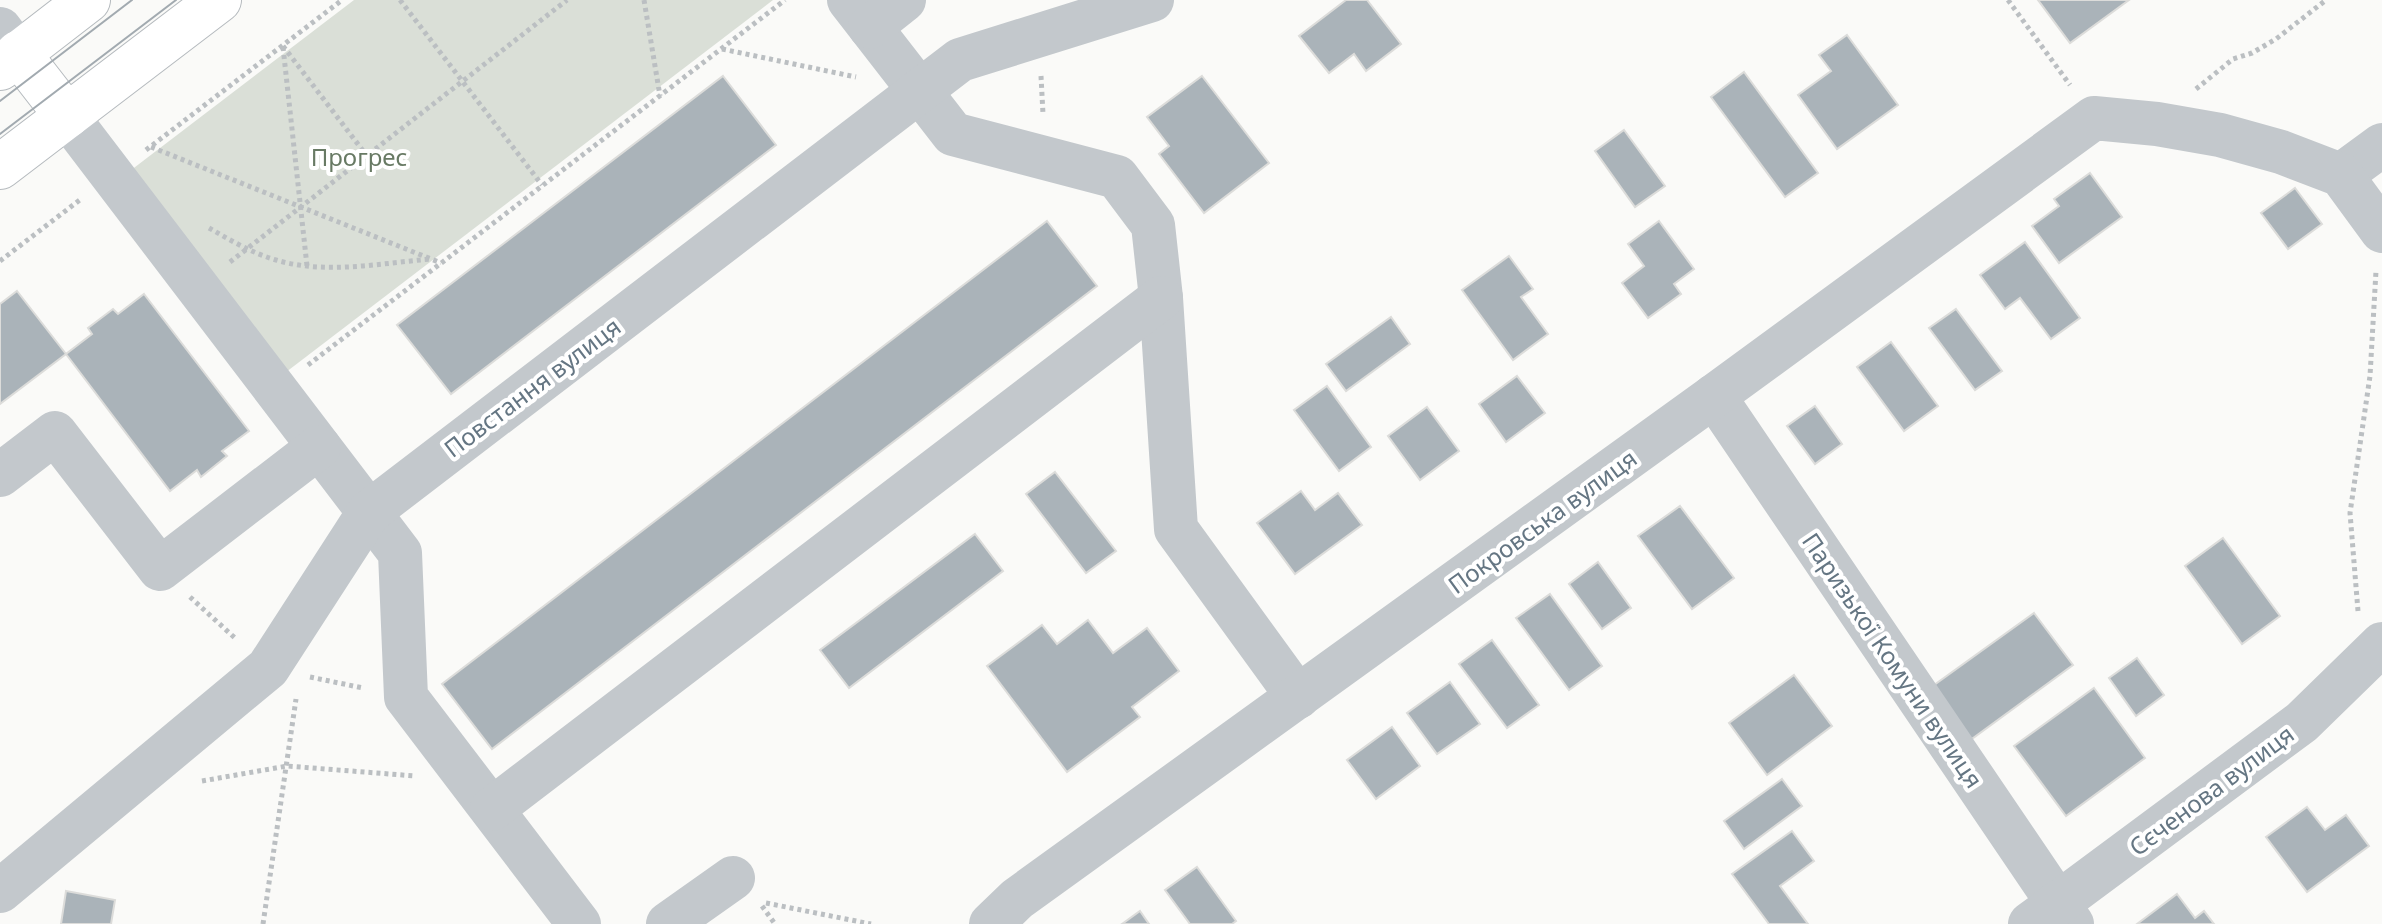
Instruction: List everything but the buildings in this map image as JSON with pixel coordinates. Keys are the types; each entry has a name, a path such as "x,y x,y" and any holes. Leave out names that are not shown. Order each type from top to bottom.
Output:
{"main road":[{"path":"67,116 6,50 88,0"},
{"path":"0,167 219,0"}],"street":[{"path":"904,0 860,13 953,134 1117,177 1153,225 1161,298 1176,529 1298,697"},
{"name":"Повстання вулиця","path":"0,891 284,672 369,512 960,60 1152,0"},
{"path":"67,116 400,553 406,697 579,924"},
{"path":"2094,118 2157,124 2220,135 2341,175 2380,228"},
{"name":"Покровська вулиця","path":"991,924 1017,899 2094,118"},
{"path":"2341,175 2382,145"},
{"path":"481,795 1161,298"},
{"name":"Паризької Комуни вулиця","path":"1714,396 2053,917"},
{"path":"0,475 55,433 160,569 319,447"},
{"name":"Сєченова вулиця","path":"2053,917 2302,722 2372,653"},
{"path":"668,924 733,878"}],"path":[{"path":"0,261 342,0"},
{"path":"400,0 542,185"},
{"path":"198,287 567,0"},
{"path":"644,0 660,96"},
{"path":"276,390 785,0"},
{"path":"2008,0 2094,118"},
{"path":"2014,8 2015,0"},
{"path":"2157,124 2217,70 2276,39 2326,0"},
{"path":"1051,30 1041,74 1043,119 1058,162"},
{"path":"283,46 367,156"},
{"path":"283,46 307,266"},
{"path":"722,49 859,78"},
{"path":"150,147 441,263"},
{"path":"207,227 247,249 276,260 307,266 431,259"},
{"path":"2372,653 2350,513 2370,376 2380,228"},
{"path":"160,569 284,672 406,697"},
{"path":"263,924 287,766 284,672"},
{"path":"287,766 481,795"},
{"path":"775,924 759,902 871,924"}],"green space":[{"name":"Прогрес","path":"354,0 773,0 277,379 122,177"}],"tram line":[{"path":"0,101 132,0"},
{"path":"0,134 176,0"}]}
